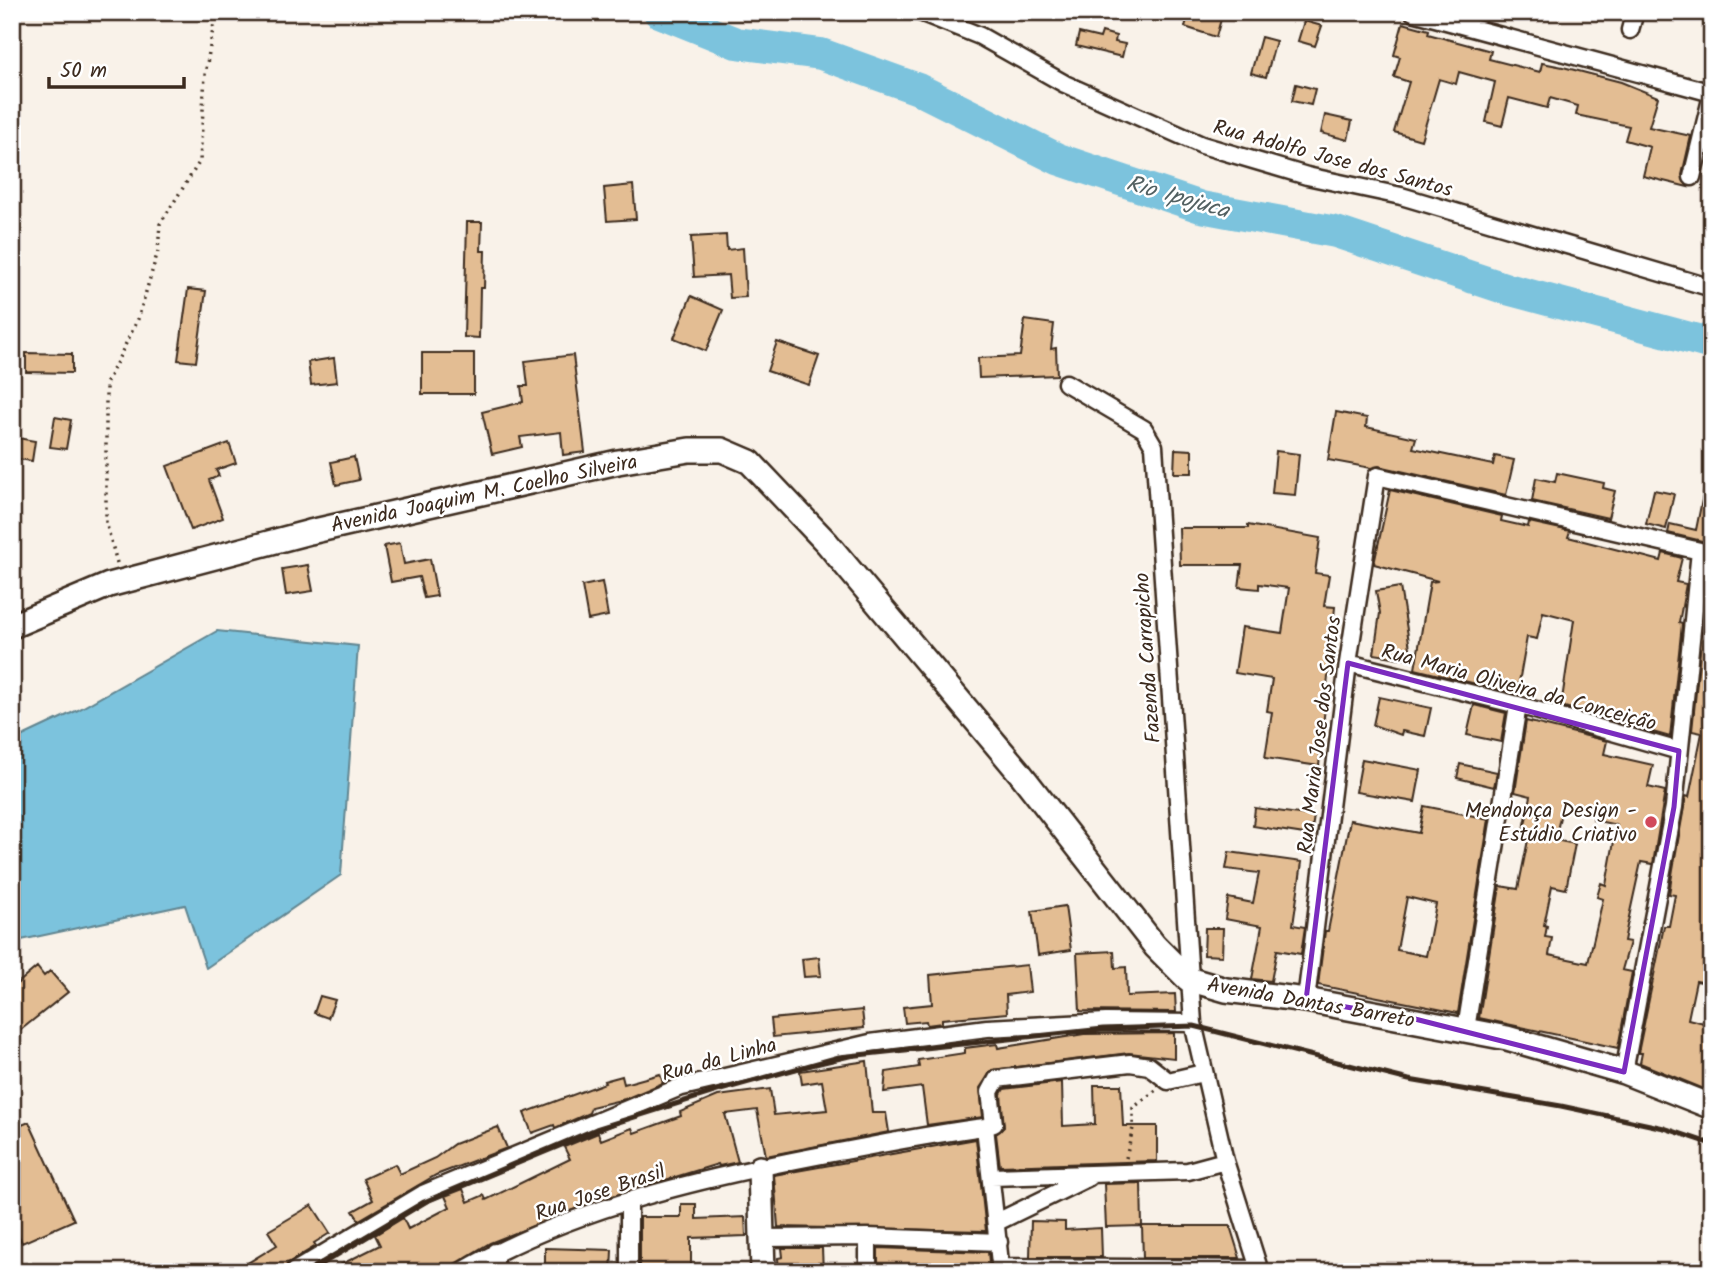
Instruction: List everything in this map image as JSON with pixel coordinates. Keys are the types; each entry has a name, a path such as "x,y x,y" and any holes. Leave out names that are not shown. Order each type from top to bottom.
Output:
{"main road":[{"name":"Avenida Joaquim M. Coelho Silveira","path":"12,626 48,609 122,582 310,532 523,481 710,448 738,455 767,478 827,543 896,625"},
{"name":"Avenida Dantas Barreto","path":"896,625 1020,773 1155,946 1188,979 1226,990 1306,1000 1466,1029 1624,1072 1712,1107"},
{"path":"760,1168 763,1272"}],"street":[{"name":"Rua Adolfo Jose dos Santos","path":"920,12 980,36 1065,84 1202,145 1307,176 1401,196 1712,288"},
{"path":"1413,12 1712,94 1692,177"},
{"path":"1630,30 1635,12"},
{"name":"Fazenda Carrapicho","path":"1066,383 1144,429 1154,446 1193,1023 1225,1161 1260,1270"},
{"name":"Rua Maria Jose dos Santos","path":"1306,1000 1348,663 1377,476 1700,551 1679,751"},
{"name":"Rua Maria Oliveira da Conceição","path":"1348,663 1518,705 1679,751"},
{"path":"1466,1029 1518,705"},
{"path":"1624,1072 1674,807 1679,751"},
{"name":"Rua da Linha","path":"293,1272 423,1194 678,1088 870,1044 974,1030 1106,1023 1193,1023"},
{"path":"1203,1073 1168,1081 1149,1066 1129,1063 997,1079 990,1092 994,1124 985,1126 1001,1269 1260,1270"},
{"name":"Rua Jose Brasil","path":"461,1272 495,1252 629,1202 695,1182 985,1126"},
{"path":"991,1177 1188,1171 1225,1161"},
{"path":"997,1222 1095,1175"},
{"path":"629,1202 629,1272"},
{"path":"763,1238 868,1237 999,1242"},
{"path":"868,1237 868,1272"},
{"path":"495,1252 495,1272"}],"path":[{"path":"122,582 106,522 106,384 138,319 158,251 160,224 200,161 205,75 216,12"},
{"path":"1119,1172 1131,1139 1133,1108 1168,1081"}],"highlighted area":[{"path":"1348,663 1679,751 1674,807 1624,1072 1415,1019 1306,1000"}],"water":[{"path":"217,631 358,646 341,875 206,968 185,905 12,942 12,741 78,710"}],"building":[{"path":"1189,12 1223,12 1216,37 1185,27"},
{"path":"1304,21 1322,26 1315,46 1298,41"},
{"path":"1403,23 1429,30 1428,34 1491,51 1489,59 1540,72 1542,63 1563,67 1621,82 1658,97 1649,127 1691,136 1682,175 1688,187 1643,176 1650,147 1625,140 1629,126 1576,115 1578,106 1550,98 1547,108 1509,98 1502,126 1486,122 1495,82 1459,72 1456,84 1439,79 1421,140 1394,132 1409,82 1394,77 1400,57 1394,55"},
{"path":"1102,32 1116,36 1115,42 1125,44 1122,57 1076,46 1079,33 1100,38"},
{"path":"1261,37 1276,41 1266,77 1251,73"},
{"path":"1296,84 1315,89 1311,105 1292,101"},
{"path":"1325,115 1352,121 1348,140 1321,133"},
{"path":"633,185 636,219 607,221 604,188"},
{"path":"467,222 482,222 481,251 485,251 484,288 480,288 479,338 464,337"},
{"path":"726,235 727,250 743,248 746,297 730,298 728,275 694,277 691,237"},
{"path":"188,289 206,291 196,362 178,360"},
{"path":"691,296 723,310 706,351 674,338"},
{"path":"1025,320 1054,324 1051,349 1056,348 1057,375 979,378 978,358 1020,356"},
{"path":"777,342 819,356 809,385 767,371"},
{"path":"26,353 72,354 72,373 26,372"},
{"path":"422,353 474,353 474,394 422,394"},
{"path":"573,355 585,452 563,455 561,432 520,437 522,447 492,454 482,412 523,402 521,386 528,386 525,361"},
{"path":"334,358 337,382 311,385 308,362"},
{"path":"1336,412 1367,418 1366,427 1416,438 1413,448 1493,465 1495,456 1514,460 1506,495 1379,466 1371,468 1328,460"},
{"path":"55,417 71,420 66,449 50,447"},
{"path":"12,437 35,441 32,461 12,458"},
{"path":"229,443 236,463 216,470 219,476 209,480 223,518 191,530 167,466"},
{"path":"1175,449 1192,450 1192,473 1174,473"},
{"path":"1276,451 1299,454 1295,495 1272,493"},
{"path":"354,457 359,480 336,485 331,462"},
{"path":"1557,473 1604,483 1603,488 1615,491 1608,518 1532,501 1536,478 1555,482"},
{"path":"1705,485 1712,486 1712,548 1702,541 1668,533 1670,524 1696,530"},
{"path":"1390,490 1502,516 1501,521 1528,527 1529,522 1570,531 1568,537 1661,561 1663,553 1682,558 1676,582 1686,584 1679,623 1682,624 1670,737 1561,706 1574,620 1543,612 1537,639 1527,637 1517,694 1415,669 1430,582 1438,581 1374,564"},
{"path":"1654,490 1674,494 1666,529 1646,524"},
{"path":"1248,525 1320,538 1315,573 1329,575 1324,606 1335,607 1319,766 1265,758 1272,712 1267,711 1272,679 1235,673 1242,627 1282,633 1289,588 1259,584 1259,589 1239,587 1242,565 1180,565 1179,528 1248,528"},
{"path":"400,543 404,564 430,559 437,596 424,598 419,577 391,582 384,546"},
{"path":"308,565 313,591 286,595 282,569"},
{"path":"602,582 608,616 588,620 582,586"},
{"path":"1400,587 1412,660 1374,654 1380,613 1376,591"},
{"path":"1702,632 1712,633 1712,984 1696,981 1688,1019 1712,1025 1709,1091 1640,1063 1642,1053 1638,1053 1664,926 1669,926 1675,895 1669,894 1673,869 1686,796 1689,797 1702,733 1692,731"},
{"path":"1379,697 1431,708 1425,736 1402,731 1401,735 1373,725"},
{"path":"1474,705 1506,713 1501,742 1467,735"},
{"path":"1526,721 1607,741 1604,754 1653,765 1648,787 1665,791 1653,864 1641,862 1624,941 1630,942 1622,970 1632,972 1618,1048 1479,1018 1500,886 1518,889 1529,835 1523,834 1531,796 1515,792","holes":["1563,803 1595,810 1593,820 1617,825 1606,885 1601,883 1597,897 1603,899 1588,963 1549,955 1552,938 1545,937 1547,926 1544,925 1552,886 1566,889 1575,844 1555,840"]},
{"path":"1362,759 1421,770 1415,802 1356,792"},
{"path":"1460,764 1497,772 1494,787 1457,778"},
{"path":"1424,806 1489,819 1458,1013 1318,985 1325,931 1328,931 1350,820 1419,833","holes":["1407,897 1436,904 1426,956 1397,950"]},
{"path":"1255,808 1314,816 1311,835 1253,826"},
{"path":"1229,852 1302,862 1293,925 1305,927 1301,954 1277,950 1271,981 1252,979 1262,926 1225,919 1228,898 1253,903 1259,873 1226,869"},
{"path":"1065,906 1071,950 1038,955 1032,911"},
{"path":"1205,928 1223,928 1222,956 1204,955"},
{"path":"1114,951 1115,968 1126,967 1127,996 1175,994 1176,1012 1080,1011 1077,953"},
{"path":"819,957 821,976 804,977 802,959"},
{"path":"1027,965 1030,992 1006,995 1007,1013 942,1019 942,1023 927,1025 926,1021 905,1023 903,1007 932,1004 930,975"},
{"path":"37,967 44,976 50,971 68,992 12,1037 12,988"},
{"path":"320,996 335,1000 328,1018 314,1013"},
{"path":"862,1010 864,1028 773,1037 771,1019"},
{"path":"1174,1033 1174,1058 1129,1053 992,1070 980,1088 983,1117 927,1125 922,1087 884,1092 886,1072 919,1067 918,1060 965,1053 965,1048 997,1044 998,1048 1084,1034"},
{"path":"867,1061 872,1113 886,1113 889,1132 766,1156 757,1110 725,1114 738,1162 718,1164 593,1202 490,1243 441,1272 326,1272 380,1245 375,1235 403,1218 408,1229 450,1207 445,1196 463,1189 468,1202 484,1195 486,1200 570,1159 564,1147 598,1133 601,1140 632,1128 634,1133 681,1116 680,1112 718,1096 770,1089 774,1115 827,1110 822,1081 802,1084 800,1071"},
{"path":"660,1074 663,1083 625,1099 591,1107 589,1113 555,1128 554,1125 532,1133 524,1113 605,1083 604,1081 622,1076 624,1084"},
{"path":"1062,1082 1063,1126 1095,1124 1094,1085 1121,1085 1123,1126 1157,1126 1157,1161 1000,1166 996,1134 1004,1127 1001,1094 1004,1089"},
{"path":"29,1122 74,1220 22,1243 12,1220 12,1129"},
{"path":"498,1127 507,1148 436,1175 359,1220 353,1211 373,1200 363,1179 395,1164 400,1174 435,1158 454,1144"},
{"path":"976,1139 986,1231 778,1227 774,1175"},
{"path":"1141,1183 1142,1226 1106,1227 1104,1184"},
{"path":"681,1204 696,1204 696,1219 745,1217 746,1236 691,1238 691,1272 640,1272 640,1217 681,1217"},
{"path":"312,1205 330,1233 314,1243 316,1246 288,1263 283,1272 233,1272 277,1245 268,1231"},
{"path":"1031,1221 1065,1222 1065,1230 1101,1228 1102,1257 1030,1257"},
{"path":"1142,1226 1230,1226 1240,1258 1143,1258"},
{"path":"545,1248 612,1250 611,1272 545,1272"},
{"path":"782,1248 822,1248 823,1272 779,1272 778,1258 783,1257"},
{"path":"878,1248 988,1252 990,1272 878,1272"}],"waterway":[{"name":"Rio Ipojuca","path":"659,12 736,43 821,54 918,89 1058,159 1201,207 1336,232 1507,289 1712,344"}],"railway":[{"path":"306,1272 424,1202 596,1129 717,1091 839,1057 1103,1029 1194,1026 1409,1080 1561,1106 1664,1128 1712,1144"}],"place":[{"name":"Mendonça Design - Estúdio Criativo","path":"1651,822"}]}
